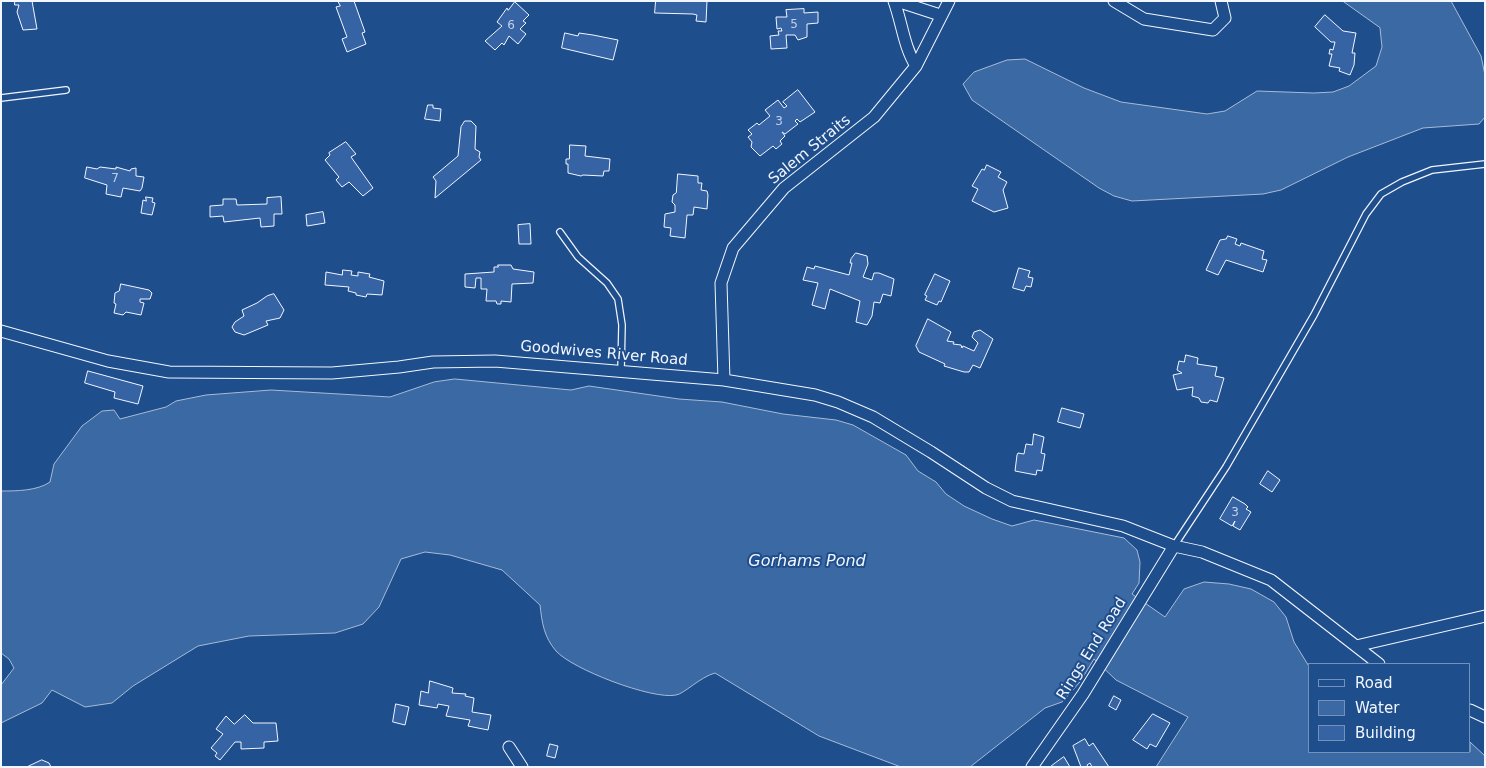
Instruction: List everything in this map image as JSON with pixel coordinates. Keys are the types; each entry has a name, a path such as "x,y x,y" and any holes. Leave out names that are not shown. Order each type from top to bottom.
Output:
{"street":[{"path":"895,1 940,15"},
{"path":"895,1 902,22 908,53 916,66"},
{"name":"Salem Straits","path":"724,380 721,283 733,248 784,188 874,117 916,66 940,15 949,1"},
{"path":"1114,1 1144,19 1213,30 1225,18 1221,1"},
{"name":"Goodwives River Road","path":"1,331 108,361 169,372 332,373 433,362 467,361 558,364 724,380 815,394 873,417 986,488 1012,500 1123,526 1174,546 1202,552 1271,580 1378,663"},
{"name":"Rings End Road","path":"1032,767 1082,694 1174,546"},
{"path":"1356,646 1485,616"},
{"path":"1471,710 1485,717"},
{"path":"509,747 522,767"}],"lane":[{"path":"1,98 66,90"},
{"path":"1174,546 1226,467 1314,315 1366,214 1381,194 1402,182 1432,170 1485,164"},
{"path":"560,232 578,257 607,284 618,300 622,325 621,370"}],"water":[{"path":"1343,1 1451,1 1481,56 1485,75 1485,117 1479,124 1423,128 1348,157 1281,190 1263,194 1132,201 1114,196 1099,188 972,100 963,84 974,72 1007,60 1025,59 1084,88 1121,102 1207,114 1225,111 1257,91 1333,92 1349,86 1376,66 1382,47 1380,28"},
{"name":"Gorhams Pond","path":"455,379 571,390 589,386 679,399 722,402 783,414 836,420 853,425 906,455 918,471 936,482 946,494 964,506 992,519 1012,526 1034,520 1124,538 1137,550 1140,562 1139,583 1132,594 1165,617 1184,589 1204,582 1229,584 1251,589 1274,602 1286,617 1294,642 1308,665 1308,753 1471,753 1471,743 1485,756 1485,767 1156,767 1188,717 1116,680 1094,659 1080,682 1062,702 1045,708 970,767 901,767 819,736 715,673 676,695 649,693 613,682 595,674 578,666 556,651 544,630 540,605 502,570 450,555 425,552 401,559 379,607 363,624 335,633 249,636 198,646 133,686 112,703 85,707 52,690 42,703 1,723 1,685 14,668 9,659 1,653 1,491 33,489 50,482 54,464 82,426 102,411 114,410 120,419 166,407 176,401 206,395 271,390 390,397 434,382"}],"building":[{"path":"15,1 32,1 37,29 23,30 17,12 19,5 15,5"},
{"path":"338,1 354,1 365,32 362,33 366,44 347,52 342,39 347,37 336,7 340,6"},
{"path":"656,1 707,1 706,22 696,21 697,15 693,14 655,13"},
{"path":"515,2 529,15 523,21 526,23 520,29 526,34 518,44 509,36 504,45 502,43 495,50 485,41 502,26 497,22 507,8 508,10"},
{"path":"804,9 804,13 818,12 818,23 807,24 807,37 798,40 795,35 786,35 787,48 771,49 770,36 779,35 778,31 782,31 781,28 777,29 776,17 787,17 786,10"},
{"path":"1325,15 1343,31 1356,33 1352,53 1355,53 1354,65 1350,75 1339,71 1340,68 1329,66 1332,54 1329,54 1330,49 1333,50 1335,42 1331,42 1315,27"},
{"path":"565,33 578,36 579,33 618,40 613,60 562,48"},
{"path":"798,90 815,112 800,122 797,119 795,121 798,124 785,134 782,132 785,136 780,141 782,144 776,149 773,146 760,156 751,147 752,142 748,137 752,134 748,130 757,123 759,125 770,116 765,110 778,100 784,108 787,106 783,102"},
{"path":"428,105 441,109 440,121 425,119"},
{"path":"465,121 471,121 476,126 475,149 480,152 479,157 481,160 435,198 436,181 433,177 458,156 461,127"},
{"path":"346,142 356,154 351,157 373,188 363,196 349,182 342,187 336,180 339,177 325,160 330,155 329,153"},
{"path":"570,145 586,146 585,156 610,159 609,171 604,171 603,176 581,176 568,173 566,159 569,159"},
{"path":"987,165 1001,172 998,177 1007,182 1003,190 1008,208 994,212 972,201 978,189 972,186 982,169 984,170"},
{"path":"87,167 116,169 116,167 130,171 136,168 136,176 144,177 142,188 140,191 123,188 121,197 106,194 107,185 85,178"},
{"path":"678,174 698,176 698,183 702,183 701,190 707,191 708,195 707,209 694,207 693,215 687,215 685,238 670,236 671,228 664,227 665,214 675,212 675,205 672,202 673,195 676,193"},
{"path":"146,197 153,198 152,202 155,203 152,215 141,213 143,200 146,201"},
{"path":"281,197 282,214 274,214 274,226 261,227 260,218 224,222 223,216 210,217 210,206 223,205 223,199 236,199 237,205 267,204 267,198"},
{"path":"323,212 325,223 307,226 306,215"},
{"path":"530,224 531,244 519,244 518,225"},
{"path":"1228,236 1237,239 1235,244 1240,246 1241,243 1264,251 1262,259 1267,260 1263,272 1226,260 1218,275 1206,270 1220,240 1226,239"},
{"path":"856,253 867,256 868,264 863,277 872,280 874,273 879,273 894,279 891,296 883,294 880,303 874,302 872,316 867,325 856,322 860,301 830,289 825,309 812,305 818,283 803,280 807,267 814,269 815,266 849,275 851,259"},
{"path":"498,265 511,265 513,269 534,272 533,283 512,284 511,302 501,301 501,304 497,304 496,301 486,301 487,289 481,289 481,278 476,278 475,288 465,287 465,274 494,272 494,267 498,267"},
{"path":"1019,268 1030,271 1028,277 1033,278 1031,287 1026,286 1024,291 1013,288"},
{"path":"343,270 352,271 351,275 358,276 358,272 370,274 369,277 384,281 382,295 367,294 366,297 348,291 349,287 325,285 326,272 342,275"},
{"path":"935,274 950,281 941,302 939,301 937,305 925,300 927,296 925,295"},
{"path":"121,284 149,290 152,293 150,299 140,299 140,302 144,303 141,315 126,312 123,315 114,313 116,304 114,303 115,293 119,291"},
{"path":"274,294 284,310 280,318 266,321 268,325 244,335 235,332 232,327 235,322 244,316 242,310"},
{"path":"928,319 951,332 947,341 961,345 962,348 963,346 974,351 978,343 972,337 974,332 980,330 993,339 980,368 973,365 969,372 964,372 944,366 945,364 919,352 916,346"},
{"path":"1186,355 1198,358 1197,364 1217,367 1215,376 1224,378 1217,402 1210,400 1208,403 1201,402 1199,398 1192,396 1193,387 1177,390 1173,375 1182,373 1177,370 1179,361 1184,362"},
{"path":"88,371 143,386 138,404 114,398 115,392 85,383"},
{"path":"1062,408 1084,414 1080,428 1058,422"},
{"path":"1034,434 1044,437 1041,453 1045,454 1042,471 1037,470 1036,475 1015,471 1018,453 1024,454 1026,444 1032,445"},
{"path":"1268,471 1280,480 1272,492 1260,484"},
{"path":"1233,497 1245,504 1248,507 1246,509 1251,512 1240,530 1233,526 1235,521 1232,526 1220,519"},
{"path":"430,681 453,688 452,693 466,694 465,696 474,698 472,712 491,715 488,730 468,726 470,720 446,716 449,706 438,704 437,708 419,705 421,691 428,693"},
{"path":"1114,696 1121,700 1116,710 1109,706"},
{"path":"396,704 409,707 405,725 393,722"},
{"path":"1153,714 1170,723 1156,747 1150,744 1147,749 1133,740"},
{"path":"245,715 253,723 276,723 278,741 264,742 264,748 241,749 241,742 235,742 220,760 215,756 217,753 211,748 223,734 216,729 226,716 234,724"},
{"path":"1085,739 1089,746 1093,743 1109,767 1092,767 1090,763 1087,765 1088,767 1081,767 1073,746"},
{"path":"550,744 558,746 555,758 547,756"},
{"path":"1064,757 1070,767 1050,767 1055,763"},
{"path":"42,760 49,763 51,767 27,767"}]}
